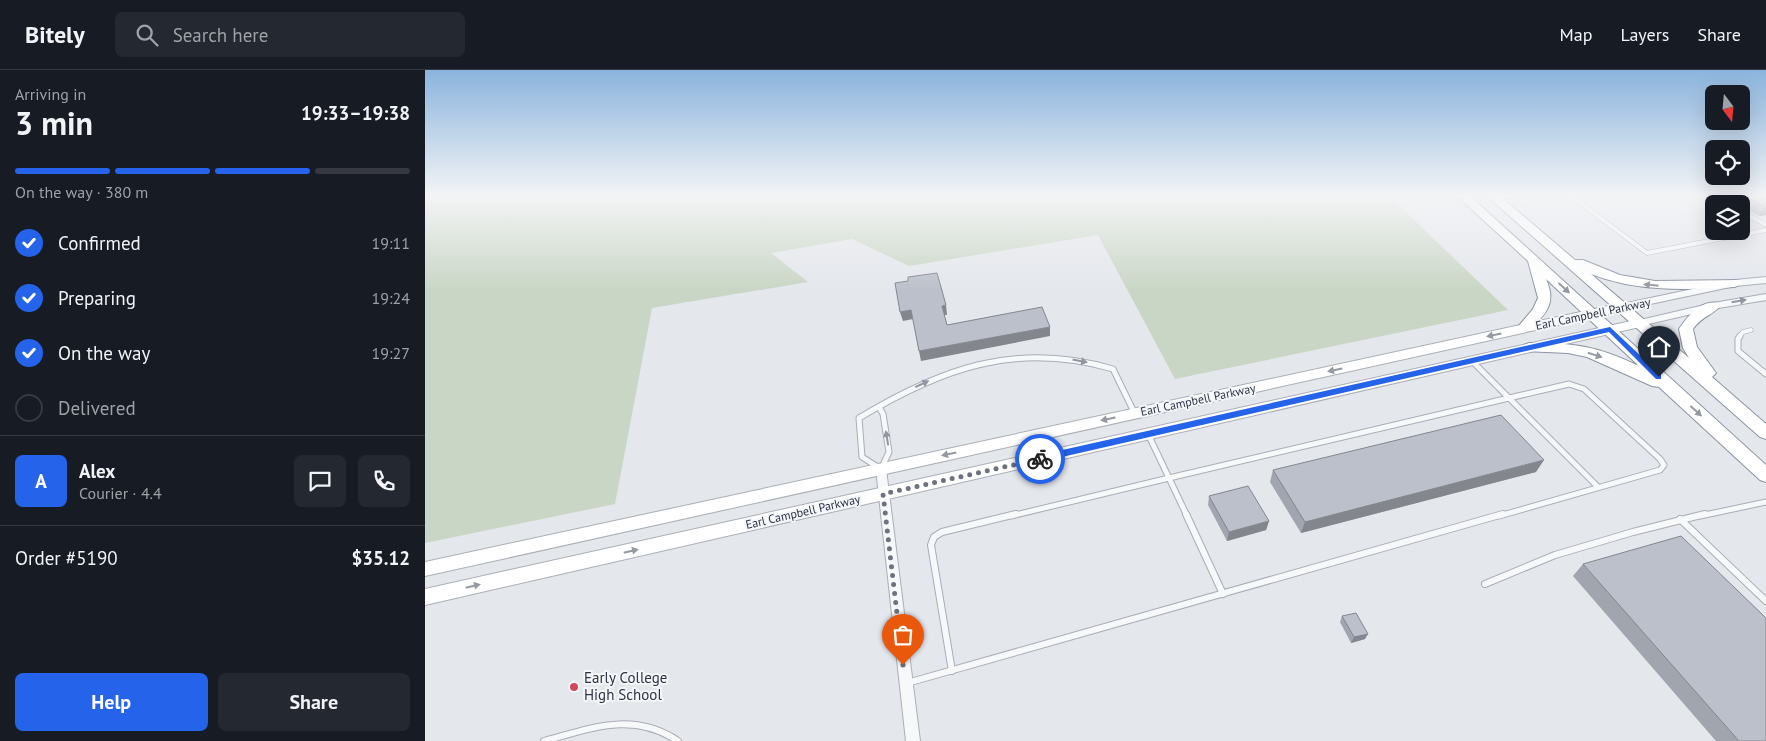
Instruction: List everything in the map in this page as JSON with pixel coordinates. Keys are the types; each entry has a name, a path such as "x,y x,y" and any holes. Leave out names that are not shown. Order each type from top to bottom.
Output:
{"highway":[{"path":"1497,227 1610,329 1671,389 1766,475"},
{"path":"1528,227 1766,433"},
{"path":"1554,250 1593,270 1634,283 1670,287 1735,284"},
{"path":"1524,328 1542,310 1545,303 1545,292 1531,258"},
{"path":"1713,306 1691,320 1687,329 1687,338 1693,354 1732,404"},
{"path":"1529,348 1569,348 1596,355 1619,363 1671,389"}],"main road":[{"name":"Earl Campbell Parkway","path":"425,569 1622,307"},
{"name":"Earl Campbell Parkway","path":"425,597 1640,323"}],"street":[{"name":"Earl Campbell Parkway","path":"1622,307 1735,284 1766,280"},
{"name":"Earl Campbell Parkway","path":"1640,323 1713,306 1766,297"},
{"path":"881,469 913,741"}],"lane":[{"path":"1613,227 1647,252 1766,230"},
{"path":"1751,330 1743,332 1738,339 1738,351 1766,374"},
{"path":"879,407 883,414 889,452 881,469 862,457 859,418 879,407 937,377 964,369 1007,360 1060,358 1113,369 1135,414"},
{"path":"1472,361 1599,487"},
{"path":"906,684 952,671 1223,594 1599,487 1660,470 1664,465 1660,459 1584,389 1569,384 942,532 934,537 931,545 952,671"},
{"path":"1147,434 1223,594"},
{"path":"1485,584 1554,555 1680,519 1766,502"},
{"path":"1680,519 1766,601"},
{"path":"544,741 595,727 635,723 654,726 668,732 678,741"}],"green space":[{"path":"425,227 1422,227 1508,310 1175,379 1098,235 909,266 852,239 771,253 808,282 652,308 615,504 425,543"}],"building":[{"path":"937,273 946,305 942,306 947,325 1042,307 1050,327 919,351 911,310 900,312 895,283 908,281 908,277"},
{"path":"1501,415 1544,460 1305,522 1273,470"},
{"path":"1248,486 1269,521 1229,532 1209,496"},
{"path":"1681,536 1766,618 1766,741 1739,741 1583,564"},
{"path":"1356,613 1368,634 1354,637 1342,616"}],"way so far":[{"path":"903,665 883,494 1040,459"}],"place":[{"name":"Early College High School","path":"574,687"}],"route":[{"path":"1040,459 1610,329 1659,377"}]}
